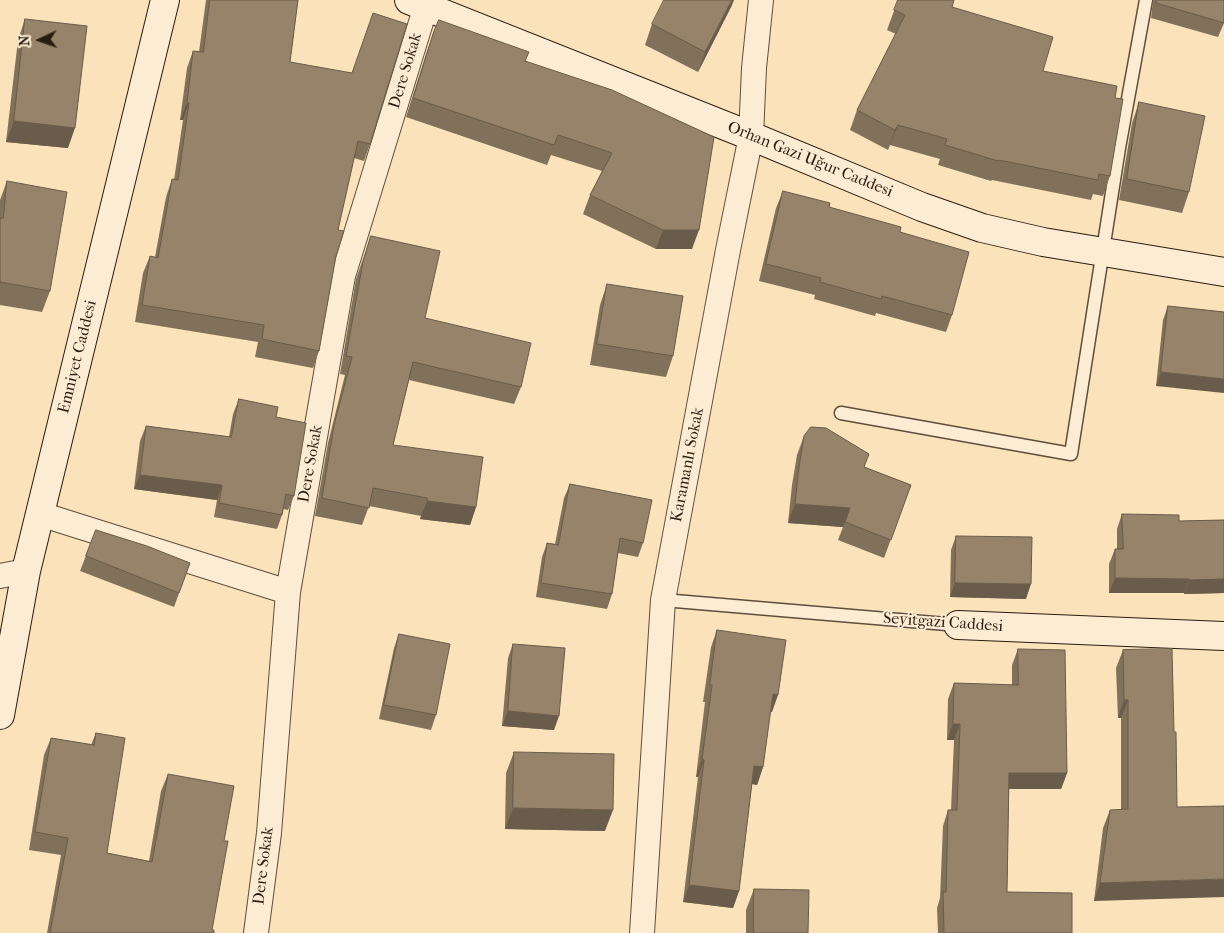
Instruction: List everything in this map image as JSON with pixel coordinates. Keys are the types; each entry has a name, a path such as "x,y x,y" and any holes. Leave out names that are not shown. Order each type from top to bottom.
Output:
{"street":[{"name":"Emniyet Caddesi","path":"0,715 26,571 165,0"},
{"name":"Karamanlı Sokak","path":"642,933 662,600 751,136 755,59 762,0"},
{"name":"Orhan Gazi Uğur Caddesi","path":"418,3 751,136 922,207 982,228 1043,242 1224,272"},
{"name":"Dere Sokak","path":"256,933 268,833 288,592 343,276 418,3"},
{"path":"40,514 288,592"},
{"path":"0,576 26,571"},
{"name":"Seyitgazi Caddesi","path":"958,625 1224,636"}],"lane":[{"path":"841,413 1071,454 1119,148 1146,0"},
{"name":"Seyitgazi Caddesi","path":"662,600 958,625"}],"building":[{"path":"210,0 298,0 290,62 352,73 373,13 407,24 370,144 358,141 338,230 344,231 336,256 319,351 262,339 264,325 142,305 150,256 158,258 172,179 178,180 189,103 187,103 193,51 203,52"},
{"path":"664,0 732,0 705,52 652,24"},
{"path":"898,0 954,0 952,7 1053,37 1043,71 1117,86 1115,98 1123,99 1110,176 1099,174 1098,180 998,161 945,145 947,139 898,125 895,130 857,110 905,15 894,10"},
{"path":"1157,0 1224,0 1224,23 1156,3"},
{"path":"25,19 87,26 75,128 14,121"},
{"path":"439,20 529,52 525,61 612,90 714,137 699,230 663,230 590,195 612,153 558,135 554,145 413,98"},
{"path":"1139,102 1205,116 1189,192 1127,179"},
{"path":"7,181 67,192 50,291 0,282 0,218 3,218"},
{"path":"783,191 830,203 829,207 901,227 900,232 969,252 952,315 882,296 881,299 820,282 821,278 766,264"},
{"path":"371,236 440,251 425,318 531,343 521,387 413,362 393,445 483,457 476,507 427,501 427,498 373,488 369,508 322,498 334,425 352,357 346,356 363,262"},
{"path":"607,284 683,296 673,356 597,344"},
{"path":"1168,306 1224,312 1224,379 1161,372"},
{"path":"239,399 278,407 276,417 306,423 294,496 286,494 282,515 219,503 222,485 140,475 146,426 231,437"},
{"path":"811,427 826,428 869,454 864,467 911,485 891,540 845,522 850,508 795,504 804,436"},
{"path":"570,484 652,500 643,543 620,538 612,594 541,583 547,543 558,545"},
{"path":"1122,514 1179,515 1179,521 1224,520 1224,579 1115,578 1115,549 1123,549"},
{"path":"96,530 147,546 190,563 179,593 86,556"},
{"path":"956,536 1032,537 1031,584 955,583"},
{"path":"717,630 786,640 778,695 773,694 763,767 754,766 739,891 689,885"},
{"path":"399,634 450,644 436,715 384,705"},
{"path":"513,644 565,648 559,716 508,711"},
{"path":"1018,649 1065,650 1067,773 1009,773 1007,892 1072,893 1072,933 944,933 943,892 946,892 948,810 957,810 960,724 953,724 954,683 1018,685"},
{"path":"1172,649 1177,807 1224,806 1224,879 1100,883 1110,810 1128,809 1128,700 1124,700 1123,650"},
{"path":"96,733 125,738 107,853 152,862 168,774 234,786 224,841 228,841 212,930 214,930 214,933 50,933 68,838 35,832 51,738 94,745"},
{"path":"514,752 614,754 613,810 513,808"},
{"path":"754,889 809,890 808,933 754,933"}]}
